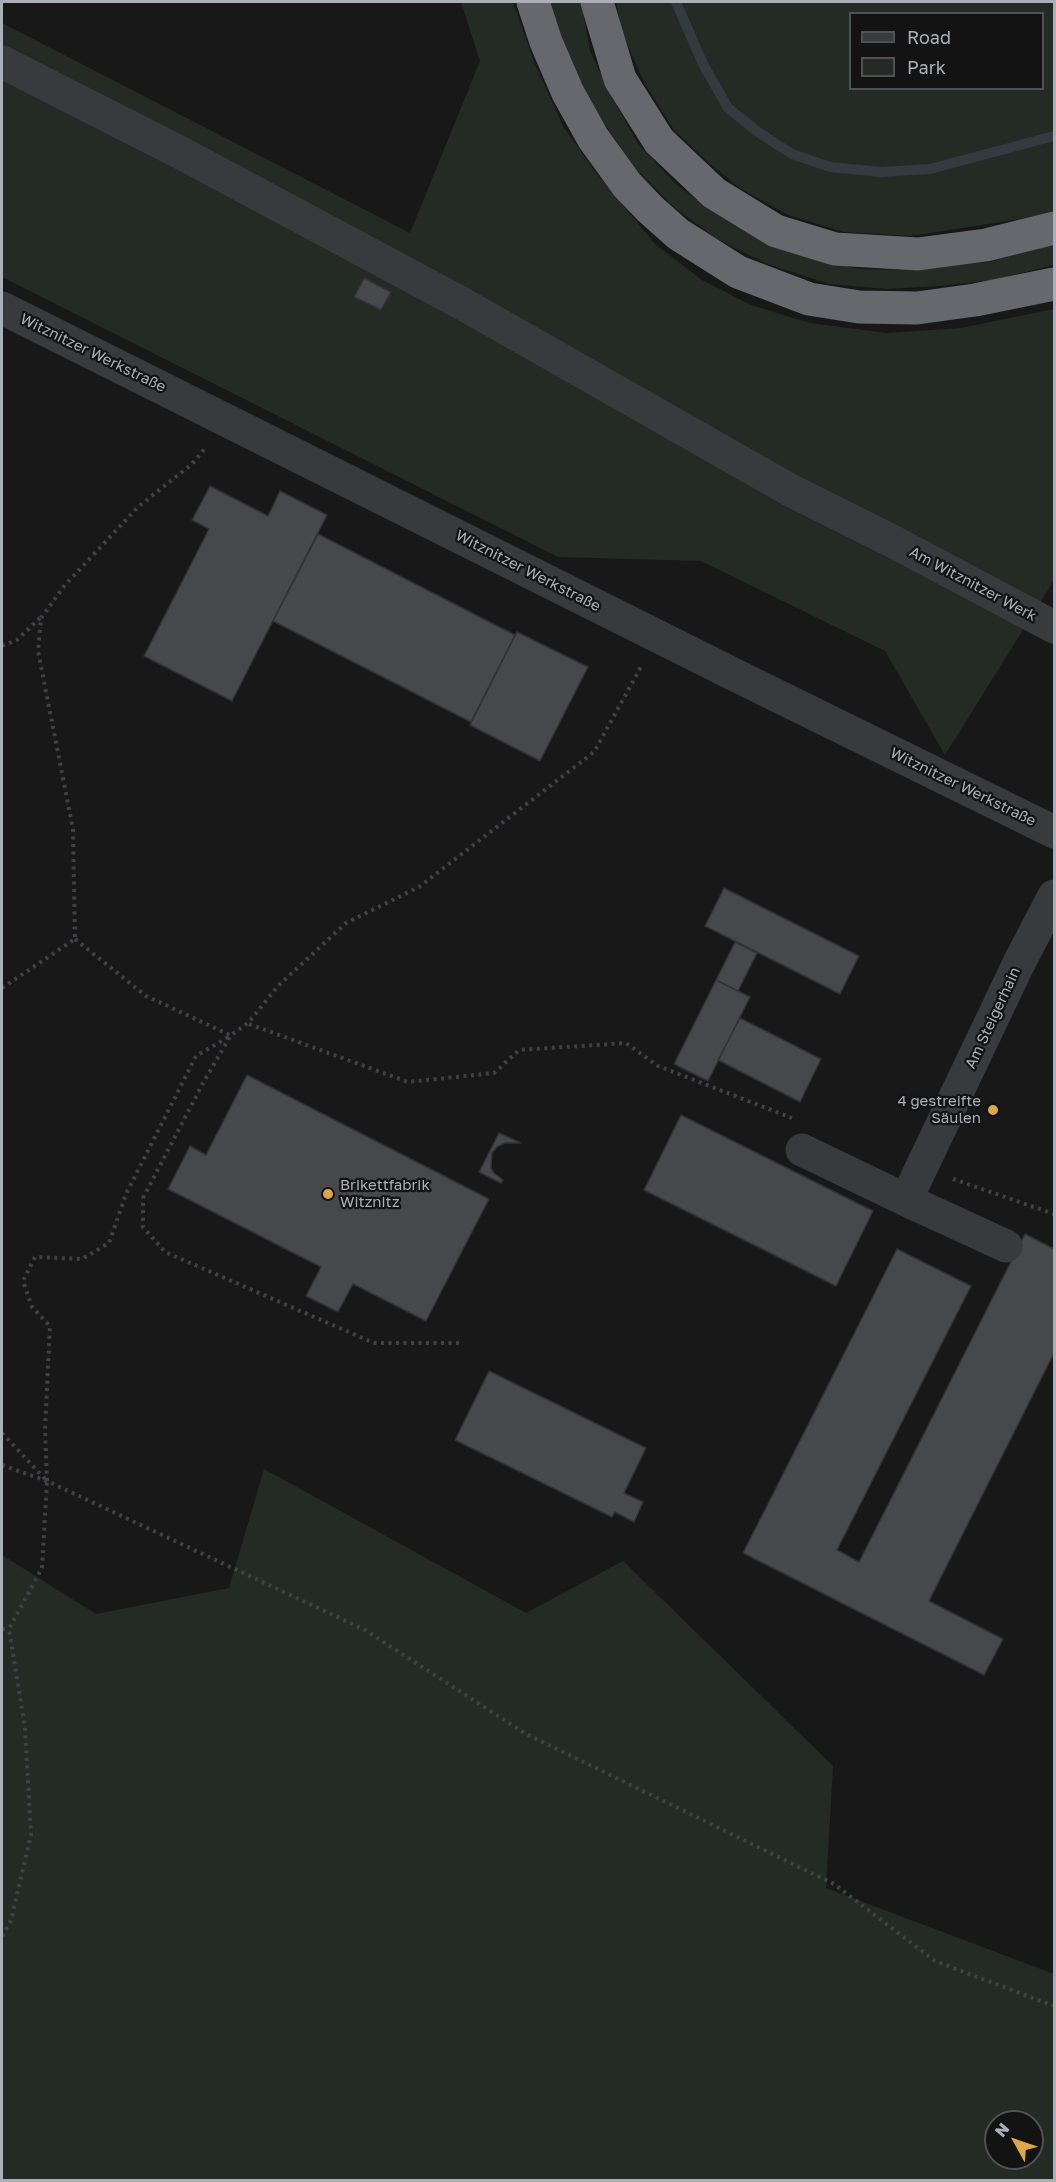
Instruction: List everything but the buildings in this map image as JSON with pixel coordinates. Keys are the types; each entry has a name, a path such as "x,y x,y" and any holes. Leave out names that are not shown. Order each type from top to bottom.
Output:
{"highway":[{"path":"533,2 546,42 568,93 593,138 627,185 650,210 678,234 738,272 809,299 859,307 917,308 975,300 1054,284"},
{"path":"597,2 620,79 659,141 714,193 776,231 835,249 918,254 986,245 1054,228"}],"street":[{"name":"Am Witznitzer Werk","path":"2,62 194,159 463,304 790,490 1054,627"},
{"name":"Witznitzer Werkstraße","path":"2,308 658,637 1054,832"},
{"name":"Am Steigerhain","path":"906,1200 1019,963 1054,896"},
{"path":"801,1136 906,1200 1006,1246"}],"path":[{"path":"2,646 17,639 41,618 65,585 138,507 192,464 228,420"},
{"path":"41,618 38,651 73,829 75,939"},
{"path":"2,1937 11,1920 31,1835 26,1728 9,1629 42,1568 47,1481 45,1430 50,1326 32,1307 23,1281 35,1257 82,1259 109,1243 126,1194 196,1056 248,1023 278,986 346,923 419,887 594,752 658,637"},
{"path":"2,988 75,939"},
{"path":"75,939 146,996 231,1035"},
{"path":"248,1023 408,1082 494,1073 519,1050 626,1043 658,1066 801,1136"},
{"path":"231,1035 142,1198 144,1227 165,1252 374,1343 459,1343"},
{"path":"921,1168 1054,1214"},
{"path":"2,1433 47,1481"},
{"path":"2,1465 47,1481 365,1630 526,1734 834,1884 935,1961 1054,2006"},
{"path":"2,1629 9,1629"}],"green space":[{"path":"461,2 513,2 534,62 563,126 593,169 655,244 702,280 751,305 810,323 887,333 961,328 1054,309 1054,580 945,755 885,651 701,561 558,557 2,277 2,23 410,233 480,61"},
{"path":"549,2 581,2 590,51 612,98 639,145 677,185 715,213 809,257 859,269 901,270 990,262 1054,244 1054,265 993,280 887,289 829,284 767,264 717,239 674,207 635,168 592,106 560,34"},
{"path":"616,2 1054,2 1054,211 1020,219 911,236 844,232 788,215 741,189 708,162 674,130 645,84 623,35"},
{"path":"264,1469 526,1613 623,1561 833,1766 826,1888 1054,1974 1054,2180 2,2180 2,1555 96,1614 229,1588"}],"waterway":[{"path":"676,2 703,64 728,108 758,132 792,154 830,167 880,172 930,169 1054,136"}],"place":[{"name":"4 gestreifte Säulen","path":"993,1110"},
{"name":"Brikettfabrik Witznitz","path":"328,1194"}]}
